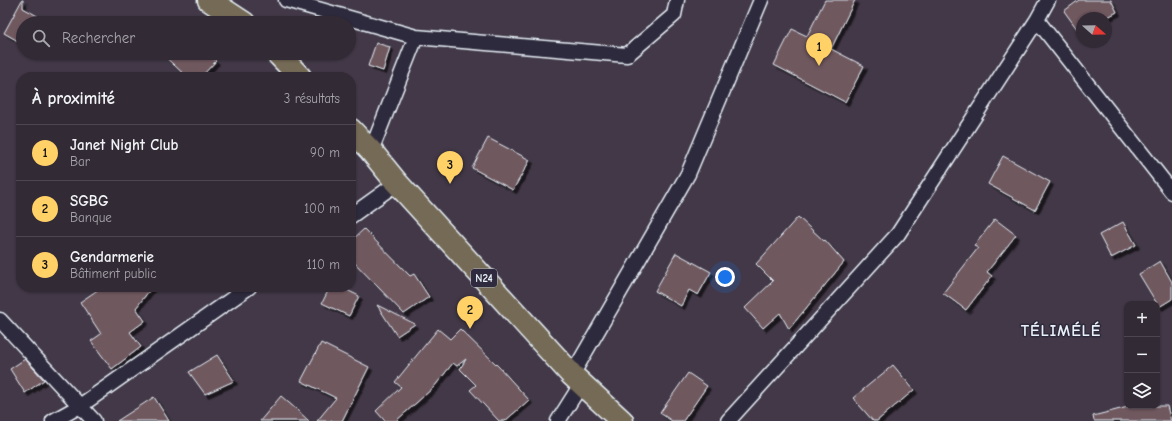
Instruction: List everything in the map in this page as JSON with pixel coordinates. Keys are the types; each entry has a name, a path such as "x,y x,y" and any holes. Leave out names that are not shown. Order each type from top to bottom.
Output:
{"main road":[{"path":"209,0 233,16"},
{"path":"284,60 295,72"},
{"name":"N24","path":"356,135 577,379 622,421"}],"street":[{"path":"286,0 342,16"},
{"path":"356,20 416,37 627,55 674,15 677,0"},
{"path":"558,421 577,379 688,174 761,0"},
{"path":"728,421 898,234 1037,20 1048,0"},
{"path":"1037,20 1172,192"},
{"path":"371,151 416,37"},
{"path":"356,212 398,183"},
{"path":"53,421 80,406 242,292"},
{"path":"0,320 94,421"}],"building":[{"path":"23,0 23,8 37,16 16,16 16,40 4,33"},
{"path":"825,0 855,0 831,49 864,66 845,102 774,65 792,29 807,36"},
{"path":"1079,0 1111,0 1117,12 1112,15 1112,12 1076,12 1076,28 1064,11"},
{"path":"376,43 390,47 383,71 368,66"},
{"path":"169,60 216,61 206,72 182,72"},
{"path":"488,138 530,160 513,190 472,168"},
{"path":"1003,156 1050,182 1035,210 988,184"},
{"path":"798,217 824,241 825,240 844,262 789,329 780,313 763,328 745,308 773,281 756,264"},
{"path":"995,219 1016,235 987,272 992,276 966,310 943,293 978,248 974,246"},
{"path":"1123,222 1136,245 1111,258 1099,235"},
{"path":"364,229 410,276 414,274 429,297 404,314 356,264 356,236"},
{"path":"676,253 711,272 698,295 689,290 681,306 655,291"},
{"path":"1160,261 1172,282 1172,299 1160,306 1160,301 1155,301 1139,274"},
{"path":"95,292 148,292 136,308 145,321 130,332 141,347 112,369 91,341 101,334 80,302"},
{"path":"328,292 351,292 359,296 349,316 322,303"},
{"path":"377,305 415,324 397,336"},
{"path":"438,329 450,339 460,329 499,367 529,400 505,421 499,421 470,390 476,385 460,369 466,359 457,366 453,363 434,387 396,421 385,421 376,411 401,387 395,382"},
{"path":"321,343 369,367 342,421 317,421 336,398 301,381"},
{"path":"217,355 234,381 205,394 189,372"},
{"path":"25,359 44,380 25,393 10,369"},
{"path":"893,365 914,390 877,421 873,421 853,398"},
{"path":"688,373 707,386 683,421 672,421 660,413"},
{"path":"281,396 296,409 309,421 260,421"},
{"path":"154,397 169,421 117,421"},
{"path":"1160,406 1167,406 1171,421 1094,421 1093,416 1124,408 1160,409"}],"place":[{"name":"Janet Night Club","path":"819,66"},
{"name":"Gendarmerie","path":"450,184"},
{"name":"SGBG","path":"470,329"}],"district":[{"name":"TÉLIMÉLÉ","path":"1061,330"}]}
